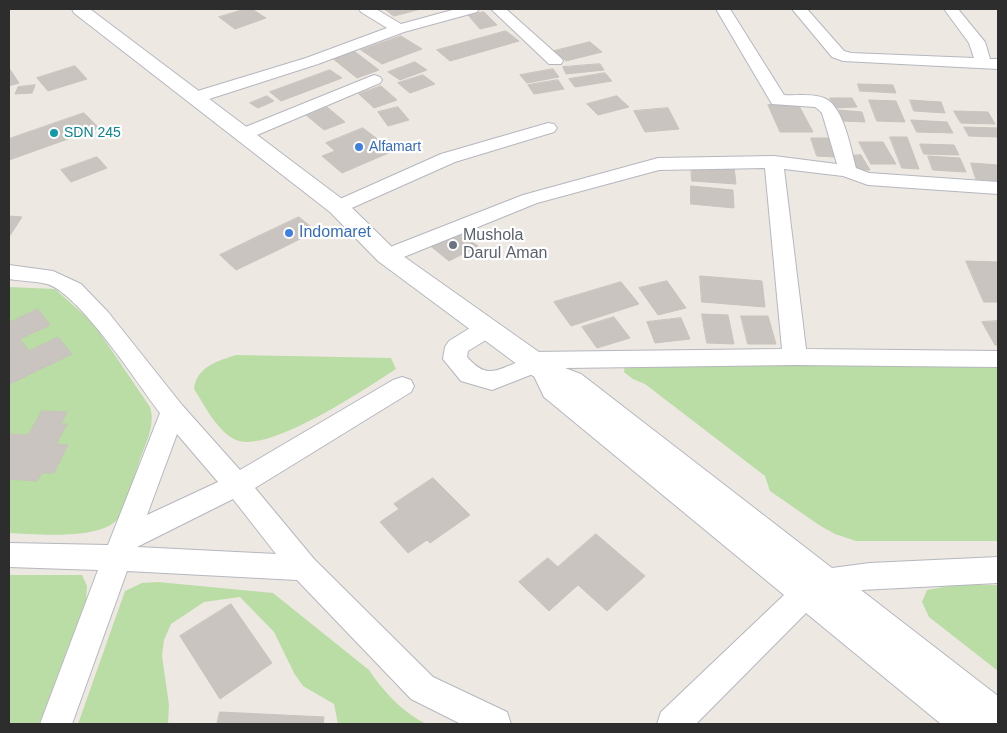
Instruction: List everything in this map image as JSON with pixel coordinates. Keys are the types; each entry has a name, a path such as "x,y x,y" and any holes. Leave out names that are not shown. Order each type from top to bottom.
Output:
{"main road":[{"path":"80,9 338,206 387,256 537,364"}],"street":[{"path":"366,9 399,29"},
{"path":"197,98 312,61 399,29 472,9"},
{"path":"498,9 554,62"},
{"path":"723,9 740,41 778,100 818,102 830,111 848,171"},
{"path":"799,9 838,54 849,58 991,63"},
{"path":"951,9 991,63"},
{"path":"244,134 374,80"},
{"path":"338,206 448,158 548,128"},
{"path":"774,162 795,357"},
{"path":"387,256 530,198 651,165 774,162 848,171 856,176 868,179 998,188"},
{"path":"9,272 53,278 73,289 100,316 173,412 237,485 304,568 422,688 496,724"},
{"path":"486,329 457,347 455,359 469,375 492,381 537,364 795,357 998,359"},
{"path":"537,364 553,391 816,587 998,716"},
{"path":"121,549 237,485 402,386"},
{"path":"56,724 173,412"},
{"path":"9,555 121,549 304,568"},
{"path":"673,724 816,587 870,576 998,570"},
{"path":"816,587 966,724"}],"green space":[{"path":"9,287 55,289 93,323 150,407 151,428 125,505 119,517 111,525 99,530 51,535 9,533"},
{"path":"236,355 391,358 396,369 316,418 291,430 249,442 234,439 228,435 211,417 194,389 199,375 204,370 216,362"},
{"path":"625,364 998,365 998,541 856,541 835,534 770,491 765,476 645,384 633,379 624,372"},
{"path":"9,575 82,575 87,586 86,600 39,724 9,724"},
{"path":"158,582 273,593 369,670 387,694 402,708 427,724 338,724 334,704 303,686 294,673 274,632 240,597 204,602 171,624 164,640 162,656 169,705 168,724 78,724 125,591 142,583"},
{"path":"955,585 998,585 998,671 929,617 922,602 927,590"}],"building":[{"path":"252,9 266,18 235,29 219,17"},
{"path":"385,9 421,9 394,16"},
{"path":"484,12 497,25 480,29 468,15"},
{"path":"506,31 519,41 450,61 437,50"},
{"path":"401,36 422,49 382,64 361,50"},
{"path":"590,42 602,52 566,61 554,51"},
{"path":"354,51 379,70 357,78 332,58"},
{"path":"415,62 427,70 400,80 388,72"},
{"path":"600,64 604,70 566,74 563,67"},
{"path":"75,66 87,79 48,91 37,78"},
{"path":"9,68 19,83 9,86"},
{"path":"553,69 559,77 527,83 520,75"},
{"path":"330,70 342,78 281,101 270,92"},
{"path":"605,73 612,81 575,87 569,79"},
{"path":"423,75 435,84 410,93 398,83"},
{"path":"558,80 564,89 534,94 528,85"},
{"path":"858,84 893,85 896,93 860,91"},
{"path":"35,85 32,93 15,94 18,87"},
{"path":"381,86 397,100 374,108 359,94"},
{"path":"267,96 274,101 258,108 250,103"},
{"path":"617,96 629,107 598,115 587,104"},
{"path":"830,98 852,98 857,107 835,108"},
{"path":"869,100 896,101 905,122 877,121"},
{"path":"910,100 941,102 945,113 914,111"},
{"path":"798,104 813,132 780,132 768,105"},
{"path":"327,107 345,122 324,130 306,115"},
{"path":"398,107 409,120 388,126 378,112"},
{"path":"668,108 679,129 645,132 634,111"},
{"path":"839,110 862,112 865,122 842,121"},
{"path":"954,111 988,112 995,124 961,123"},
{"name":"SDN 245","path":"84,113 99,128 9,160 9,139"},
{"path":"911,120 947,122 953,133 917,132"},
{"path":"964,127 998,128 998,137 969,136"},
{"name":"Alfamart","path":"363,128 393,151 342,173 322,156 335,151 326,143"},
{"path":"890,137 907,137 919,169 902,168"},
{"path":"811,138 828,138 834,157 817,156"},
{"path":"859,142 883,142 896,164 871,164"},
{"path":"920,144 954,145 959,155 924,154"},
{"path":"861,155 870,170 856,170 848,156"},
{"path":"928,156 960,158 966,172 933,170"},
{"path":"97,157 107,168 71,182 61,170"},
{"path":"971,163 998,165 998,181 976,179"},
{"path":"691,164 734,167 736,184 692,181"},
{"path":"691,186 733,190 734,208 691,204"},
{"path":"9,216 22,217 9,237"},
{"name":"Indomaret","path":"299,217 316,231 278,250 261,235"},
{"name":"Mushola Darul Aman","path":"456,230 478,246 449,261 428,244"},
{"path":"261,235 278,250 236,270 220,255"},
{"path":"966,261 998,262 998,302 984,302"},
{"path":"700,276 762,281 765,307 702,302"},
{"path":"667,281 686,308 658,315 639,288"},
{"path":"621,282 639,304 571,326 554,302"},
{"path":"38,309 50,325 20,339 29,351 58,337 72,354 10,384 9,323"},
{"path":"702,314 728,315 734,344 707,343"},
{"path":"741,316 768,316 776,344 748,344"},
{"path":"614,317 630,338 597,348 582,327"},
{"path":"681,318 690,339 655,343 647,322"},
{"path":"998,321 998,345 995,345 982,322"},
{"path":"42,411 67,412 61,424 67,424 56,444 68,445 54,473 42,473 37,481 9,479 9,434 28,435"},
{"path":"433,478 470,515 430,543 427,540 408,553 380,522 399,509 394,504"},
{"path":"596,534 645,576 607,611 558,567"},
{"path":"548,558 578,585 549,611 519,582"},
{"path":"231,604 272,663 220,699 180,636"},
{"path":"220,712 324,717 323,724 217,724"}],"place":[{"name":"SDN 245","path":"54,133"},
{"name":"Alfamart","path":"359,147"},
{"name":"Indomaret","path":"289,233"},
{"name":"Mushola Darul Aman","path":"453,245"}]}
